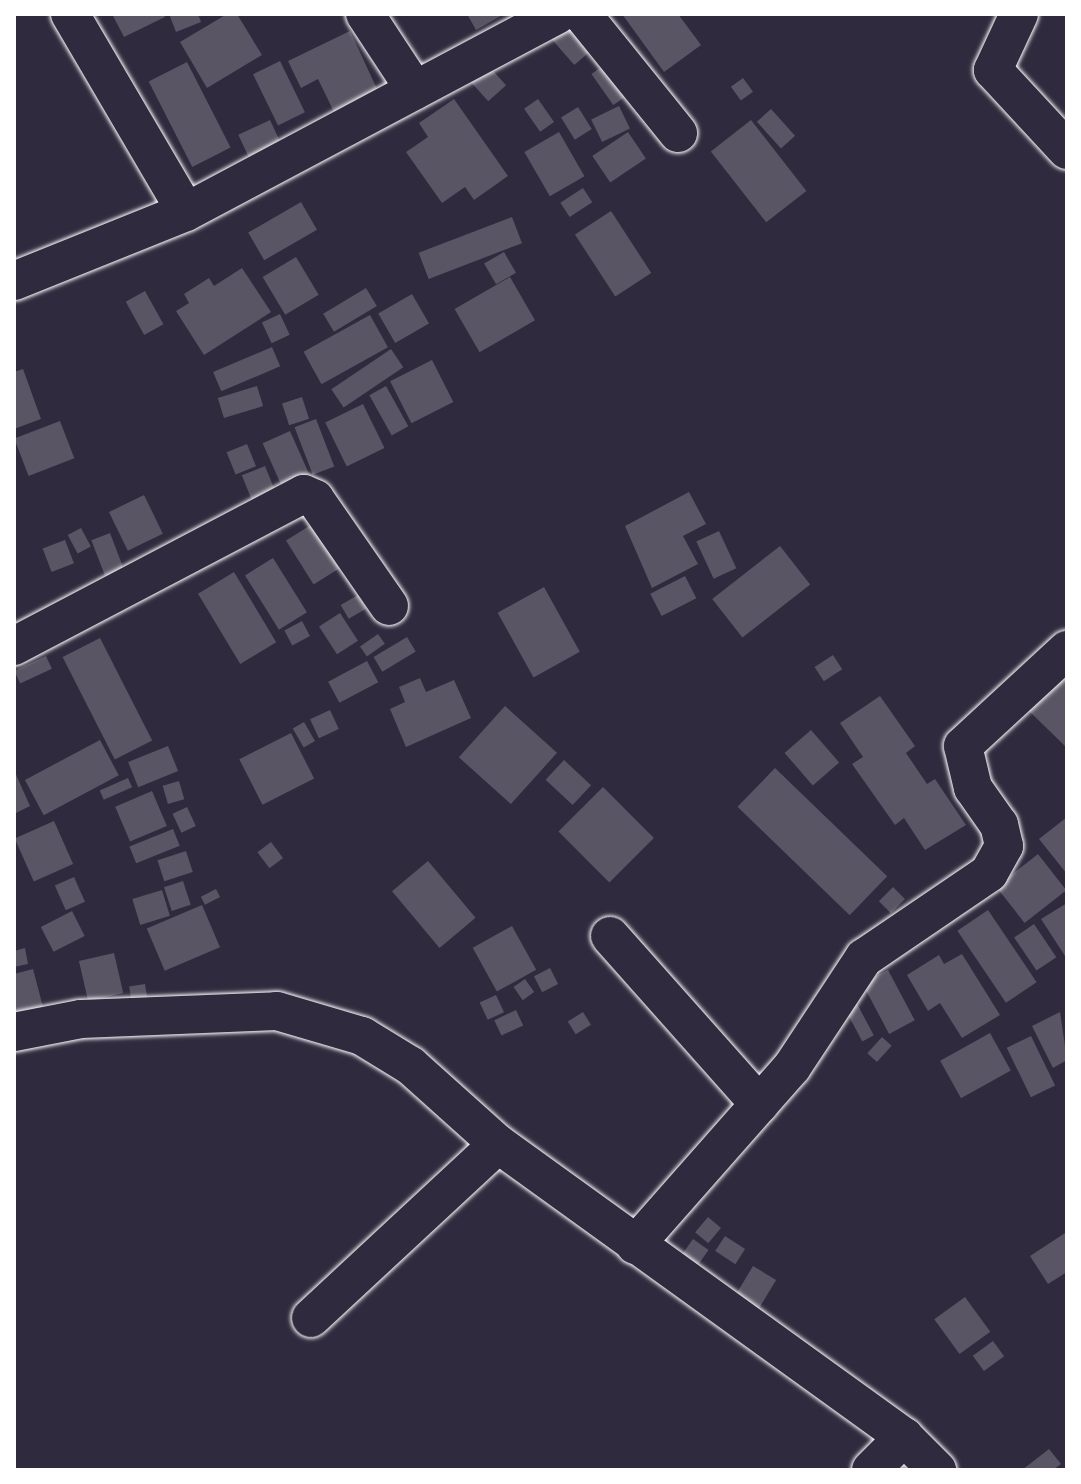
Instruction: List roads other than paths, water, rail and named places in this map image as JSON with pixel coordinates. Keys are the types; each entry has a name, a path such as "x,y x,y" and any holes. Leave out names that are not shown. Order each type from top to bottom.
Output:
{"street":[{"path":"70,14 186,212"},
{"path":"365,14 415,90"},
{"path":"14,281 186,212 558,14"},
{"path":"582,14 678,133"},
{"path":"1019,14 993,70 1067,150"},
{"path":"14,646 304,494 315,499 389,606"},
{"path":"635,1245 792,1067 864,958 989,873 1004,846 999,825 973,788 963,746 1067,650"},
{"path":"610,936 759,1104"},
{"path":"14,1032 96,1018 277,1011 321,1021 411,1066 498,1144 904,1437 937,1470"},
{"path":"311,1318 498,1144"},
{"path":"871,1470 904,1437"}]}
